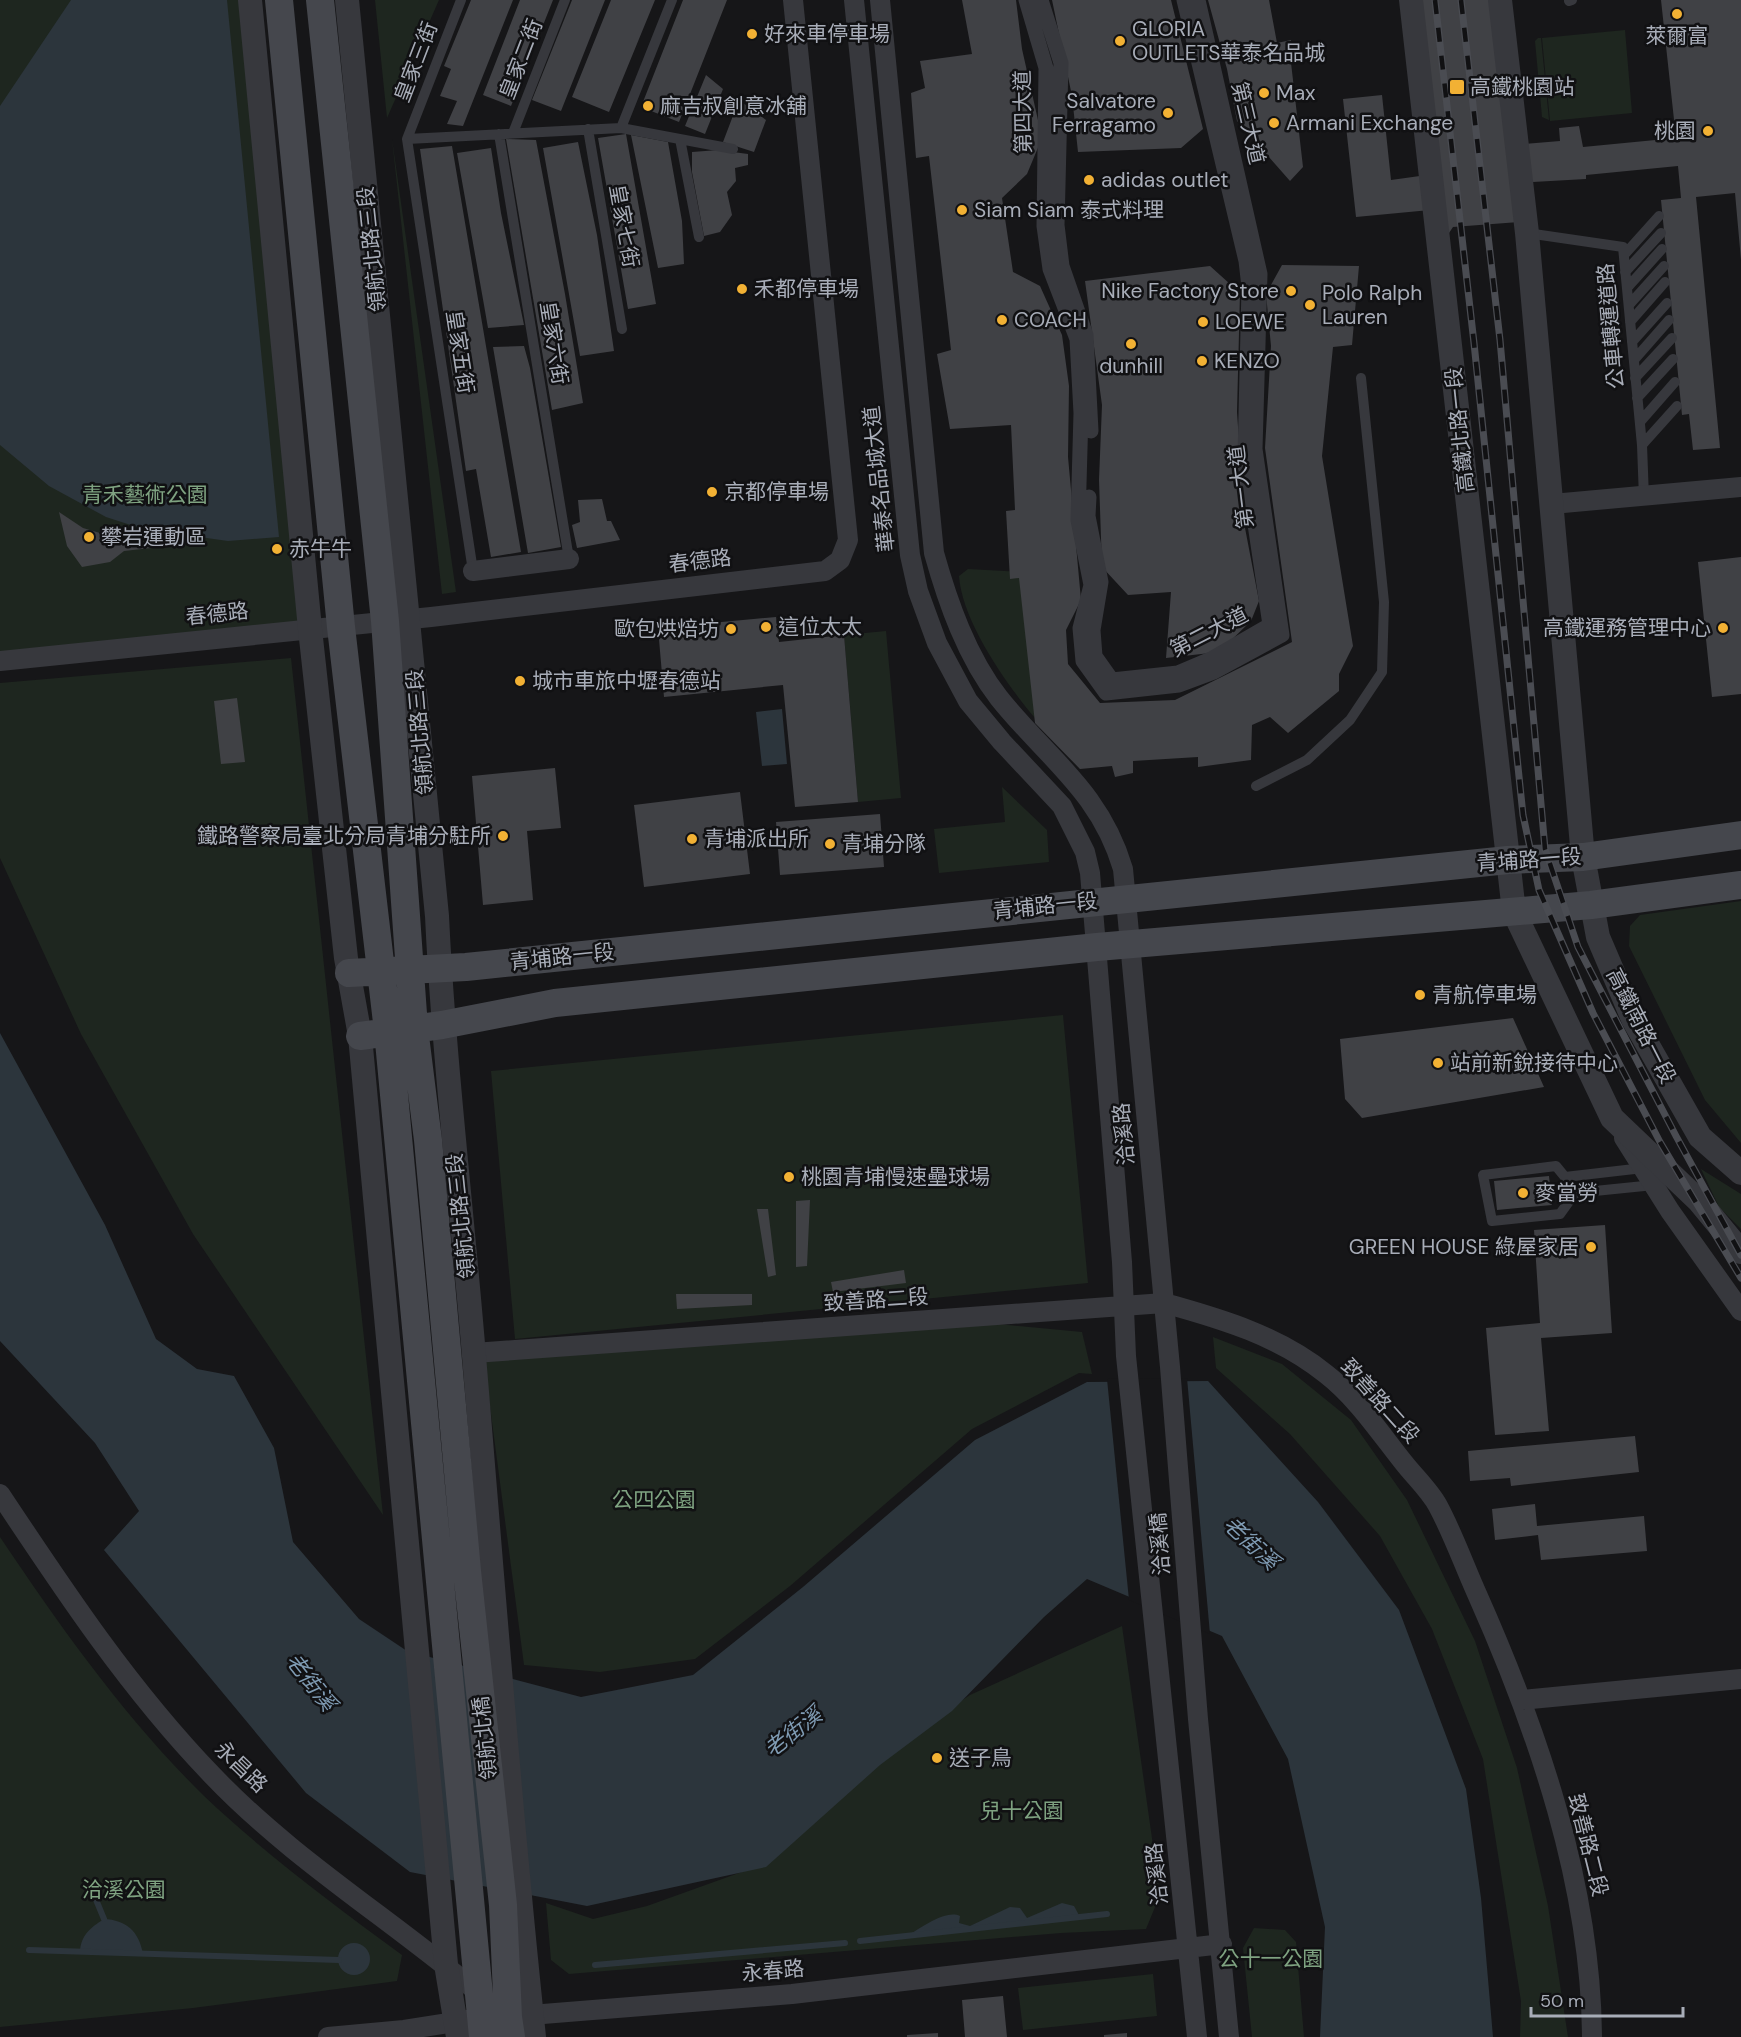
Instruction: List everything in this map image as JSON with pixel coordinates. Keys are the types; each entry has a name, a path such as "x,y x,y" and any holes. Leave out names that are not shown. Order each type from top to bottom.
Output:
{"main road":[{"name":"領航北路三段","path":"279,0 341,627 381,970 401,1030 428,1140 479,1572"},
{"name":"領航北路三段","path":"320,0 397,620 409,969 401,1030 438,1569"},
{"name":"青埔路一段","path":"349,974 381,970 439,968 1508,860 1583,857 1741,835"},
{"path":"360,1036 442,1025 555,1003 1097,947 1591,905 1741,885"},
{"name":"領航北橋","path":"438,1569 469,1892 494,2024"},
{"name":"領航北橋","path":"479,1572 512,1906 494,2024"}],"street":[{"path":"250,0 310,628 349,974 360,1036 446,1964 494,2024"},
{"name":"領航北路三段","path":"347,0 397,620 439,968 442,1025 474,1353 479,1572"},
{"name":"春德路","path":"0,661 310,628 341,627 825,571 840,560 848,540 793,0"},
{"name":"華泰名品城大道","path":"854,0 910,555 918,591 937,643 968,701 1002,742 1062,806 1085,852 1092,901"},
{"path":"879,0 934,553 944,587 968,646 998,697 1089,796 1115,841 1123,869 1126,897"},
{"name":"第四大道","path":"1026,0 1046,68 1050,225"},
{"name":"第四大道","path":"1041,0 1060,63 1050,225"},
{"name":"第三大道","path":"1184,0 1243,216"},
{"name":"第三大道","path":"1198,0 1243,216"},
{"name":"高鐵北路一段","path":"1411,0 1508,860"},
{"path":"1500,0 1527,233 1583,857"},
{"name":"第二大道","path":"1050,225 1086,335 1092,408 1088,516 1101,582 1093,630 1095,656 1112,680 1178,673 1210,659 1270,625 1245,457 1249,287 1243,216"},
{"name":"第一大道","path":"1179,685 1214,672 1282,635 1255,449 1260,274 1243,216"},
{"name":"第二大道","path":"1050,225 1051,272 1077,339 1081,413 1078,520 1091,585 1080,628 1083,661 1106,693 1179,685"},
{"path":"1552,504 1644,498 1741,487"},
{"path":"473,571 570,559"},
{"name":"高鐵南路一段","path":"1583,857 1598,937 1633,1019 1700,1137 1741,1173"},
{"path":"1508,860 1514,912 1612,1118 1654,1185 1741,1311"},
{"name":"洽溪路","path":"1126,897 1170,1366"},
{"name":"洽溪路","path":"1092,901 1124,1304 1126,1356"},
{"path":"1612,1118 1699,1201 1741,1252"},
{"name":"致善路二段","path":"474,1353 1124,1304 1164,1303 1214,1316 1264,1335 1326,1374 1358,1405 1437,1504 1534,1731 1576,1891 1585,1952 1592,2037"},
{"name":"洽溪橋","path":"1126,1356 1164,1706"},
{"name":"洽溪橋","path":"1170,1366 1198,1719 1222,1944"},
{"name":"永昌路","path":"0,1494 79,1613 145,1701 214,1777 353,1898 446,1964 494,2024"},
{"path":"1522,1700 1741,1679"},
{"name":"洽溪路","path":"1164,1706 1197,2037"},
{"path":"1222,1944 1229,2037"},
{"name":"永春路","path":"328,2037 494,2024 792,1994 1222,1944"}],"lane":[{"name":"皇家三街","path":"407,139 461,0"},
{"name":"皇家二街","path":"513,133 565,0"},
{"path":"621,128 672,0"},
{"path":"407,139 621,128 733,149"},
{"name":"皇家七街","path":"588,129 622,329"},
{"name":"皇家六街","path":"499,134 570,559"},
{"name":"皇家五街","path":"407,139 473,571"},
{"path":"680,139 699,237"},
{"path":"1624,255 1659,216"},
{"name":"公車轉運道路","path":"1527,233 1623,247 1642,445 1644,498"},
{"path":"1625,272 1661,233"},
{"path":"1627,288 1662,249"},
{"path":"1629,306 1664,266"},
{"path":"1630,321 1665,282"},
{"path":"1632,342 1667,303"},
{"path":"1634,360 1669,320"},
{"path":"1635,378 1672,338"},
{"path":"1637,398 1673,359"},
{"path":"1256,786 1307,759 1324,744 1350,720 1382,672 1384,602 1361,378"},
{"path":"1640,422 1675,382"},
{"path":"1642,445 1677,406"},
{"path":"1643,1168 1565,1177 1556,1166 1483,1175 1492,1221 1560,1214 1575,1193 1654,1185"}],"green space":[{"name":"青禾藝術公園","path":"0,0 241,0 302,625 0,657"},
{"path":"375,0 439,0 387,118"},
{"path":"1625,30 1632,113 1550,121 1542,38"},
{"path":"1541,38 1549,120 1542,117 1535,41"},
{"path":"392,139 456,592 442,594"},
{"path":"968,569 1023,572 1035,718 999,670 968,612 959,576"},
{"path":"886,631 901,798 858,802 844,635"},
{"path":"291,658 383,1515 193,1234 81,1034 0,858 0,683"},
{"path":"1002,787 1047,830 1049,862 939,873 934,829 1005,822"},
{"path":"1741,901 1741,1143 1705,1100 1629,946 1630,926 1640,915"},
{"name":"桃園青埔慢速壘球場","path":"1063,1015 1088,1283 515,1339 491,1071"},
{"path":"1701,1169 1741,1194 1741,1229 1719,1207"},
{"name":"公四公園","path":"987,1323 1082,1332 1092,1374 1079,1373 972,1429 790,1586 695,1659 600,1672 524,1665 484,1361"},
{"path":"1213,1337 1282,1364 1351,1420 1407,1500 1475,1641 1517,1768 1548,1906 1568,2037 1520,2037 1521,2001 1483,1759 1432,1629 1380,1536 1290,1434 1216,1368"},
{"name":"洽溪公園","path":"0,1537 46,1605 95,1671 174,1766 203,1795 275,1858 402,1955 397,1981 193,2008 0,2027"},
{"name":"兒十公園","path":"1122,1626 1160,1895 1146,1929 1061,1933 569,1974 551,1960 546,1903 593,1919 647,1906 764,1864 912,1734 970,1695"},
{"name":"公十一公園","path":"1254,1928 1285,1930 1296,1942 1304,2037 1252,2037 1243,1948"},
{"path":"1153,1974 1157,2016 1023,2030 1018,1988"}],"water":[{"name":"青禾藝術公園","path":"71,0 227,0 279,537 228,541 143,529 106,517 49,486 0,445 0,106"},
{"path":"782,709 787,764 762,766 756,712"},
{"name":"老街溪","path":"0,1033 105,1225 156,1339 197,1369 234,1376 274,1448 293,1542 359,1619 407,1651 581,1697 693,1675 803,1587 975,1440 1087,1382 1208,1381 1318,1502 1399,1610 1466,1789 1481,1898 1493,2037 1320,2037 1325,1927 1288,1759 1222,1636 1087,1579 1044,1617 952,1711 880,1765 766,1867 587,1906 410,1872 306,1793 104,1550 139,1511 95,1443 0,1341"},
{"path":"1062,1903 1074,1906 1080,1917 907,1936 947,1915 960,1916 959,1923 970,1926 1010,1907 1020,1908 1027,1918"},
{"path":"104,1919 125,1924 130,1928 138,1939 143,1954 80,1952 87,1932"},
{"path":"354,1943 365,1948 370,1959 365,1970 354,1975 343,1970 338,1959 343,1948"}],"pier":[{"path":"1187,1378 1210,1634 1129,1600 1107,1379"}],"building":[{"path":"471,0 513,0 463,126 447,124 457,101 440,96 451,69 444,66"},
{"path":"520,0 553,0 511,106 483,95"},
{"path":"572,0 605,0 561,111 532,100"},
{"path":"611,0 655,0 609,112 572,97"},
{"path":"683,0 727,0 679,122 641,107"},
{"path":"962,0 1016,0 1022,49 1042,138 1027,174 1002,198 1013,272 1040,286 1062,335 1069,386 1068,457 1081,600 1066,630 1068,664 1100,703 1175,700 1292,642 1265,448 1271,346 1266,294 1282,265 1359,266 1352,345 1333,347 1322,456 1353,646 1339,674 1339,691 1288,733 1270,717 1252,725 1251,760 1198,767 1198,757 1133,761 1133,773 1115,777 1112,766 1080,769 1035,723 1019,578 1010,579 1006,511 1015,510 1011,425 950,429 937,354 951,350 929,156 916,158 911,93 925,88 920,61 972,54"},
{"path":"1052,0 1171,0 1203,129 1181,148 1078,152 1072,96"},
{"path":"1208,0 1269,0 1277,43 1291,40 1290,54 1303,167 1290,181 1237,121 1227,69"},
{"path":"1411,0 1497,0 1511,145 1560,141 1559,128 1579,126 1583,147 1676,138 1661,0 1741,0 1741,260 1735,193 1696,197 1720,448 1693,450 1689,414 1682,415 1661,200 1681,198 1678,166 1586,175 1586,179 1516,183 1519,222 1453,227 1435,254 1430,210 1356,217 1343,99 1382,95 1391,180 1427,175"},
{"path":"706,75 723,89 705,134 685,126"},
{"path":"739,100 766,120 754,152 723,142"},
{"path":"626,134 656,304 628,309 598,138"},
{"path":"631,135 668,142 682,221 684,264 658,268"},
{"path":"506,139 536,140 583,403 552,410"},
{"path":"578,142 597,235 614,351 580,356 543,148"},
{"path":"452,146 521,552 491,557 476,469 466,471 420,149"},
{"path":"491,148 501,213 524,325 488,328 457,153"},
{"path":"718,150 748,154 748,165 735,168 736,181 727,192 732,215 720,232 704,236 692,172 692,152"},
{"path":"1210,266 1240,293 1237,412 1245,528 1259,601 1251,621 1219,652 1166,658 1171,592 1128,595 1102,567 1099,480 1102,405 1085,281"},
{"path":"524,346 530,368 561,547 528,553 493,347"},
{"path":"602,499 607,521 611,521 620,540 577,548 572,525 580,522 578,500"},
{"name":"攀岩運動區","path":"59,512 83,528 151,548 124,551 110,562 82,567 67,546"},
{"name":"高鐵運務管理中心","path":"1741,557 1741,694 1712,697 1698,562"},
{"path":"776,617 779,642 844,635 858,802 795,807 783,685 664,697 658,628"},
{"path":"237,698 245,762 221,764 214,701"},
{"name":"鐵路警察局臺北分局青埔分駐所","path":"555,768 561,828 527,831 533,900 483,905 472,776"},
{"name":"青埔派出所","path":"740,792 750,874 644,887 634,805"},
{"name":"青埔分隊","path":"880,814 884,867 780,875 776,822"},
{"name":"站前新銳接待中心","path":"1513,1018 1544,1087 1362,1118 1345,1099 1340,1039"},
{"name":"麥當勞","path":"1549,1176 1552,1205 1497,1210 1494,1181"},
{"path":"810,1200 807,1266 796,1267 796,1201"},
{"path":"757,1209 768,1209 776,1275 768,1277"},
{"path":"1605,1225 1612,1333 1541,1338 1549,1431 1495,1435 1486,1328 1540,1323 1534,1230"},
{"path":"904,1270 906,1283 833,1292 831,1282"},
{"path":"676,1294 752,1294 752,1305 677,1309"},
{"path":"1635,1436 1639,1472 1511,1486 1510,1478 1470,1481 1468,1451"},
{"path":"1535,1504 1537,1526 1644,1516 1647,1551 1541,1560 1538,1535 1495,1540 1492,1509"},
{"path":"1003,1996 1007,2037 965,2037 962,2000"},
{"path":"938,2033 938,2037 907,2037 907,2035"},
{"path":"1127,2033 1127,2037 1104,2037 1104,2035"}],"waterway":[{"path":"92,1890 104,1919"},
{"path":"860,1941 1107,1914"},
{"path":"595,1965 845,1943"},
{"path":"29,1950 339,1960"}],"railway":[{"path":"1435,0 1474,343 1523,815 1539,890 1593,1013 1660,1142 1741,1278"},
{"path":"1461,0 1500,340 1545,849 1578,947 1741,1255"}],"place":[{"name":"萊爾富","path":"1677,14"},
{"name":"好來車停車場","path":"752,34"},
{"name":"GLORIA OUTLETS華泰名品城","path":"1120,41"},
{"name":"高鐵桃園站","path":"1457,87"},
{"name":"Max","path":"1264,93"},
{"name":"麻吉叔創意冰舖","path":"648,106"},
{"name":"Salvatore Ferragamo","path":"1168,113"},
{"name":"Armani Exchange","path":"1274,123"},
{"name":"桃園","path":"1708,131"},
{"name":"adidas outlet","path":"1089,180"},
{"name":"Siam Siam 泰式料理","path":"962,210"},
{"name":"禾都停車場","path":"742,289"},
{"name":"Nike Factory Store","path":"1291,291"},
{"name":"Polo Ralph Lauren","path":"1310,305"},
{"name":"COACH","path":"1002,320"},
{"name":"LOEWE","path":"1203,322"},
{"name":"dunhill","path":"1131,344"},
{"name":"KENZO","path":"1202,361"},
{"name":"京都停車場","path":"712,492"},
{"name":"攀岩運動區","path":"89,537"},
{"name":"赤牛牛","path":"277,549"},
{"name":"這位太太","path":"766,627"},
{"name":"高鐵運務管理中心","path":"1723,628"},
{"name":"歐包烘焙坊","path":"731,629"},
{"name":"城市車旅中壢春德站","path":"520,681"},
{"name":"鐵路警察局臺北分局青埔分駐所","path":"503,836"},
{"name":"青埔派出所","path":"692,839"},
{"name":"青埔分隊","path":"830,844"},
{"name":"青航停車場","path":"1420,995"},
{"name":"站前新銳接待中心","path":"1438,1063"},
{"name":"桃園青埔慢速壘球場","path":"789,1177"},
{"name":"麥當勞","path":"1523,1193"},
{"name":"GREEN HOUSE 綠屋家居","path":"1591,1247"},
{"name":"送子鳥","path":"937,1758"}]}
